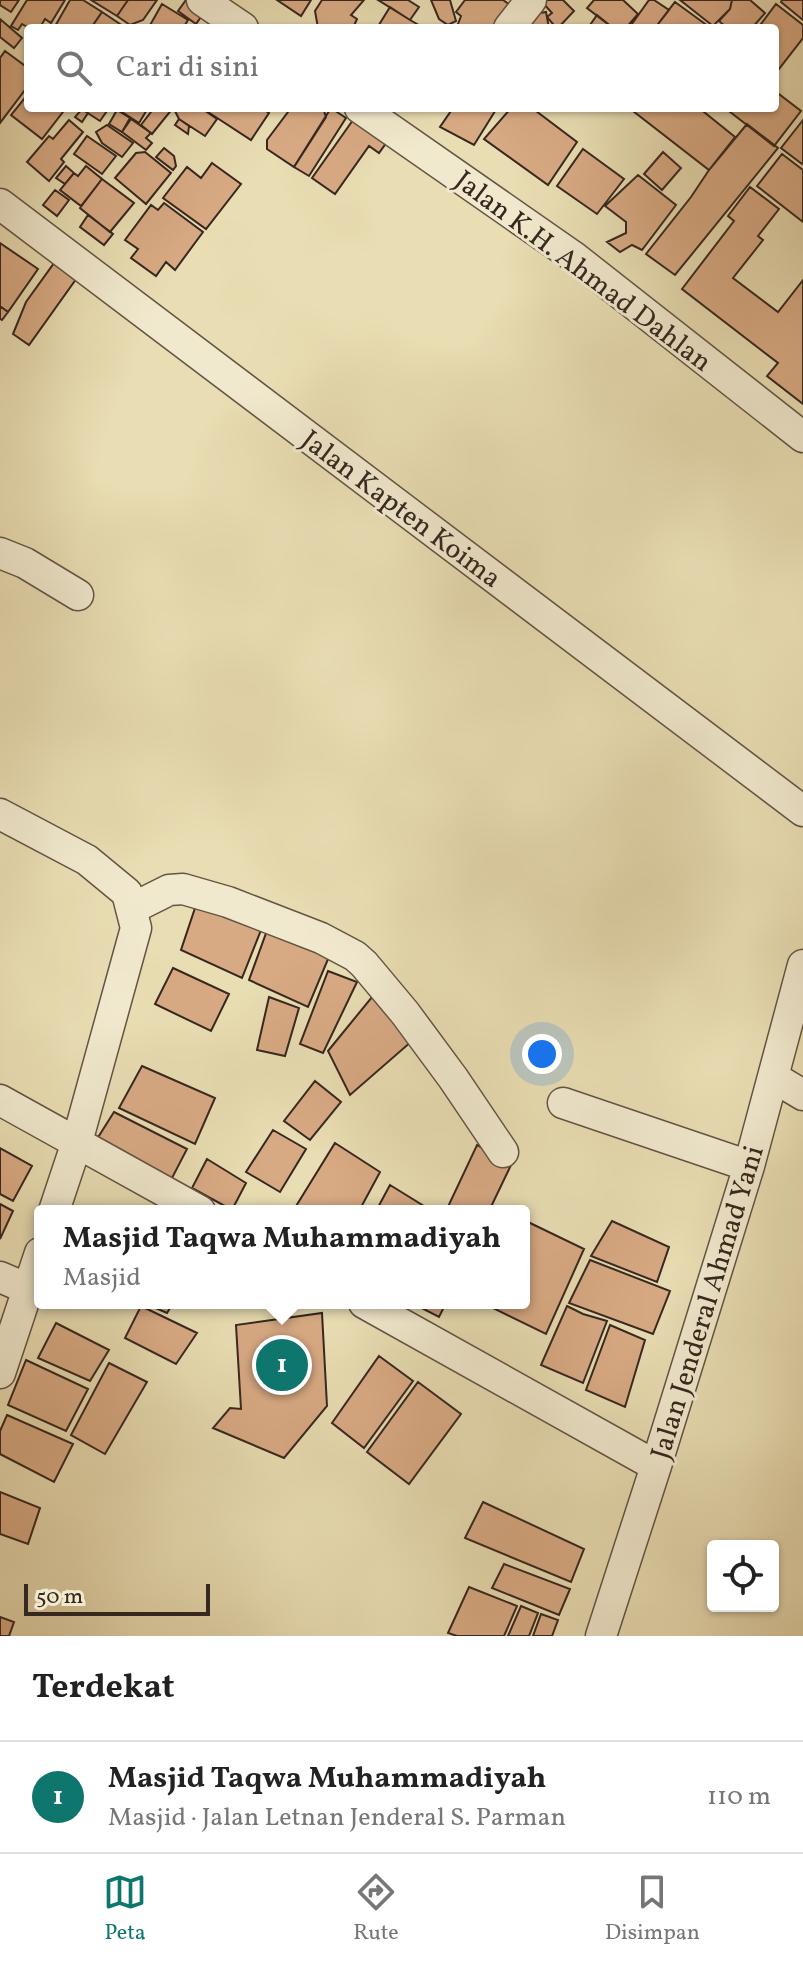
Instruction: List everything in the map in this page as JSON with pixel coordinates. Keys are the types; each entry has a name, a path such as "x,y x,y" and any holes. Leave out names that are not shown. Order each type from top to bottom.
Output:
{"street":[{"path":"202,0 237,24"},
{"path":"512,24 531,0"},
{"name":"Jalan K.H. Ahmad Dahlan","path":"366,112 574,257 803,437"},
{"name":"Jalan Kapten Koima","path":"0,204 803,811"},
{"path":"0,553 25,563 78,595"},
{"path":"0,814 87,860 127,893 134,918 77,1142 56,1205"},
{"path":"134,918 169,890 183,889 228,902 321,938 355,956 405,1013 503,1152"},
{"name":"Jalan Jenderal Ahmad Yani","path":"601,1636 749,1166 803,965"},
{"path":"773,1077 803,1095"},
{"path":"0,1100 189,1205"},
{"path":"563,1103 749,1166"},
{"path":"0,1373 34,1271"},
{"path":"0,1277 28,1289"},
{"path":"375,1309 656,1466"}],"building":[{"path":"0,0 19,0 11,12 0,5"},
{"path":"27,0 65,0 51,23 45,19 42,24 22,24 18,30 11,26"},
{"path":"70,0 83,0 102,12 94,24 56,24"},
{"path":"91,0 128,0 117,16"},
{"path":"128,0 157,0 143,20 129,24 117,16"},
{"path":"186,0 205,11 196,24 178,11"},
{"path":"277,0 311,0 301,16"},
{"path":"322,0 364,0 351,15 357,19 355,24 317,24 315,11"},
{"path":"378,0 408,0 419,7 410,20"},
{"path":"431,0 450,0 456,21 446,24 439,19"},
{"path":"465,0 503,0 510,5 503,24 458,24 461,16 456,12"},
{"path":"563,0 574,11 562,24 553,24 547,17 552,13 542,2"},
{"path":"594,0 623,0 638,14 629,24 608,24 587,8"},
{"path":"649,0 669,10 658,24 632,24"},
{"path":"680,0 732,0 730,9 715,24 710,24"},
{"path":"732,0 750,0 765,13 755,24 722,24 719,21 730,9"},
{"path":"803,0 803,20 781,2"},
{"path":"675,2 705,24 658,24"},
{"path":"162,4 188,20 186,24 151,24"},
{"path":"776,4 803,25 803,38 779,69 779,24 761,24"},
{"path":"390,7 417,24 379,24"},
{"path":"102,12 120,24 94,24"},
{"path":"546,12 548,24 516,24 523,16"},
{"path":"597,15 608,24 591,24"},
{"path":"0,19 22,38 14,48 0,37"},
{"path":"5,51 24,65 24,91 0,123 0,58"},
{"path":"779,94 801,111 774,146 730,112 779,112"},
{"path":"24,99 24,112 63,112 42,139 11,115"},
{"path":"79,112 88,113 82,122 75,117"},
{"path":"86,112 106,112 100,121"},
{"path":"116,112 130,118 122,132 109,124"},
{"path":"122,112 146,112 139,123"},
{"path":"151,112 170,112 152,134 141,125"},
{"path":"176,112 207,112 217,119 205,136 179,119"},
{"path":"208,112 269,113 251,140"},
{"path":"288,112 324,112 326,117 294,167 267,149 267,140"},
{"path":"328,112 337,112 346,118 309,176 294,167"},
{"path":"450,112 495,112 474,145 440,127"},
{"path":"508,112 537,112 577,142 548,185 484,139"},
{"path":"634,112 704,112 735,137 709,170"},
{"path":"131,119 151,133 146,138 152,143 146,150 122,132"},
{"path":"179,119 189,126 188,134 175,125"},
{"path":"69,120 83,132 61,159 64,162 49,181 27,162 49,136 53,139"},
{"path":"353,120 389,139 379,153 369,146 335,194 312,178"},
{"path":"803,120 803,162 802,164 781,148"},
{"path":"747,124 778,148 675,275 646,254"},
{"path":"107,125 133,143 122,157 102,143 96,132"},
{"path":"87,136 116,156 102,174 74,154"},
{"path":"164,148 174,156 176,166 173,170 156,157"},
{"path":"583,149 624,179 597,214 557,186"},
{"path":"145,152 171,173 146,204 115,178 136,153"},
{"path":"663,152 681,168 662,190 644,174"},
{"path":"782,154 803,170 803,222 757,186"},
{"path":"212,163 241,184 206,229 163,198 187,167 201,178"},
{"path":"66,166 74,173 65,184 56,178"},
{"path":"86,166 102,179 81,206 60,190 74,173 78,176"},
{"path":"638,175 676,205 642,250 632,245 620,252 607,242 626,233 626,222 605,206"},
{"path":"102,179 134,203 110,232 80,208"},
{"path":"750,187 779,209 758,236 763,240 733,278 778,312 803,280 803,404 767,376 778,363 682,289 734,221 728,216"},
{"path":"55,190 69,200 57,216 43,205"},
{"path":"164,203 203,232 175,270 166,262 156,276 131,258 138,249 125,240 151,205 158,210"},
{"path":"88,215 113,234 104,245 80,227"},
{"path":"0,243 38,269 8,312 0,306"},
{"path":"57,259 79,275 29,345 13,334 26,302"},
{"path":"0,306 8,312 2,320 0,319"},
{"path":"198,899 263,925 242,978 181,950"},
{"path":"269,925 331,952 308,1007 249,980"},
{"path":"173,968 229,994 211,1031 155,1004"},
{"path":"328,971 357,982 323,1053 300,1044"},
{"path":"269,997 299,1008 285,1056 257,1050"},
{"path":"372,997 412,1041 350,1095 328,1051"},
{"path":"142,1066 215,1098 195,1144 119,1108"},
{"path":"315,1081 341,1102 310,1140 284,1121"},
{"path":"114,1112 187,1149 171,1180 97,1139"},
{"path":"273,1130 306,1149 280,1192 246,1172"},
{"path":"335,1143 380,1172 362,1205 297,1205"},
{"path":"477,1145 512,1163 492,1205 449,1205"},
{"path":"0,1148 32,1166 13,1201 0,1194"},
{"path":"207,1159 246,1183 235,1205 223,1205 192,1188"},
{"path":"390,1185 422,1205 379,1205"},
{"path":"0,1204 13,1211 0,1239"},
{"path":"612,1221 669,1247 657,1282 591,1256"},
{"path":"530,1223 584,1249 546,1334 495,1309 530,1309"},
{"path":"590,1260 670,1291 653,1334 569,1303"},
{"path":"567,1306 607,1321 583,1383 541,1365"},
{"path":"140,1309 147,1309 197,1333 176,1364 125,1338"},
{"path":"424,1309 443,1309 439,1317"},
{"path":"322,1313 327,1406 284,1458 213,1428 230,1408 241,1409 236,1325"},
{"path":"56,1323 109,1350 90,1381 38,1358"},
{"path":"610,1325 645,1340 625,1407 586,1390"},
{"path":"379,1356 413,1381 364,1448 332,1423"},
{"path":"26,1360 88,1389 66,1431 8,1405"},
{"path":"109,1363 147,1382 105,1454 71,1435"},
{"path":"418,1382 461,1414 409,1484 367,1452"},
{"path":"7,1415 73,1444 54,1482 0,1454 0,1431"},
{"path":"0,1492 40,1508 28,1544 0,1534"},
{"path":"483,1502 584,1549 571,1582 465,1538"},
{"path":"504,1564 570,1589 559,1615 492,1588"},
{"path":"469,1587 517,1606 504,1636 457,1636 448,1633"},
{"path":"521,1606 538,1613 529,1636 508,1636"},
{"path":"541,1614 558,1620 552,1636 533,1636"},
{"path":"0,1617 14,1622 9,1636 0,1636"}],"place":[{"name":"Masjid Taqwa Muhammadiyah","path":"282,1365"}]}
